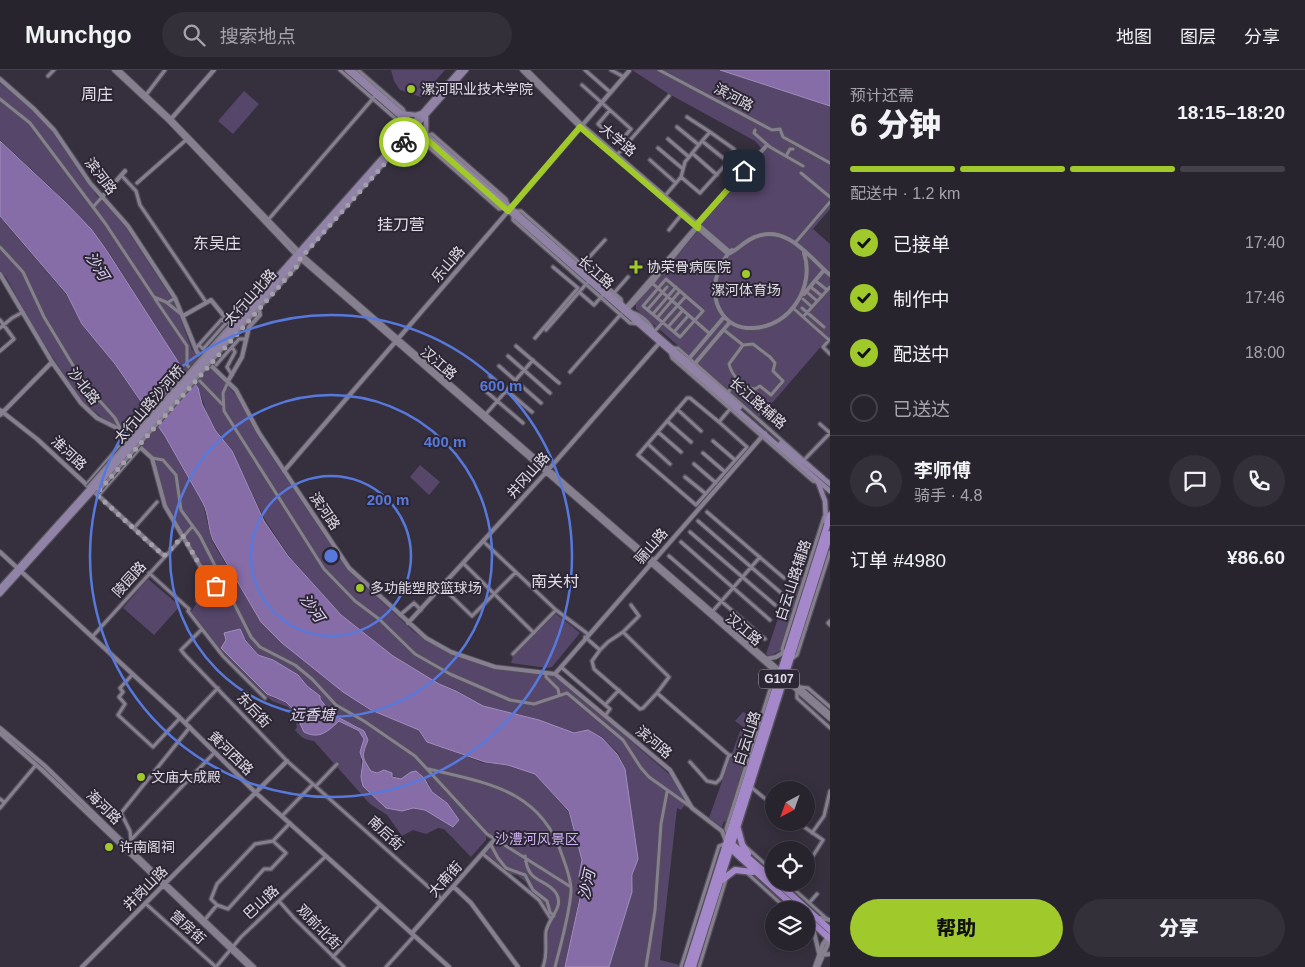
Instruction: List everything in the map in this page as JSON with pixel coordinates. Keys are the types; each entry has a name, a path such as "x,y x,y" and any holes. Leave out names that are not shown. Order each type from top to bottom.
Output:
{"highway":[{"name":"白云山路","path":"693,967 721,881 726,872 730,843 738,828 787,655 828,532 829,514"},
{"name":"白云山路","path":"787,655 828,532"},
{"name":"白云山路","path":"687,967 730,843 752,755 782,676"},
{"path":"738,828 742,844 760,872"},
{"path":"730,843 789,901"},
{"path":"726,872 744,870 760,872 765,875"},
{"path":"791,891 798,901"},
{"path":"815,924 830,936"}],"main road":[{"name":"长江路","path":"347,70 374,97 403,117"},
{"name":"长江路","path":"352,70 403,117 578,269 613,294 639,324 693,366 820,479 830,491"},
{"name":"太行山北路","path":"425,114 460,70"},
{"name":"太行山北路","path":"228,336 258,307 414,126 466,70"},
{"path":"425,114 426,136 402,140 403,117 425,114"},
{"name":"太行山北路","path":"228,336 232,326 300,256"},
{"name":"长江路","path":"578,269 586,282 654,332 661,341"},
{"name":"太行山路沙河桥","path":"92,490 228,336"},
{"name":"长江路","path":"671,350 688,359 763,435 820,479 830,484"},
{"path":"829,514 820,479 830,477"},
{"path":"0,594 92,490"},
{"path":"0,587 20,570"}],"street":[{"path":"48,76 54,70"},
{"name":"汉江路","path":"114,70 170,120 186,140 300,256 653,561 782,676 830,714"},
{"name":"汉江路","path":"119,70 146,95 268,220 300,256"},
{"path":"146,95 165,70"},
{"path":"170,120 214,70"},
{"path":"268,220 374,97 340,70"},
{"name":"大学路","path":"522,70 581,126 697,225"},
{"name":"大学路","path":"527,70 581,126 697,225"},
{"path":"585,70 610,92"},
{"path":"612,70 624,78"},
{"name":"滨河路","path":"659,70 772,130 780,129 783,137 830,163"},
{"path":"360,71 403,109 403,117"},
{"name":"乐山路","path":"284,471 398,340 508,208 630,71"},
{"name":"滨河路","path":"0,79 34,109 54,130 102,198 128,226 174,298 195,349 236,390 253,423 349,568 426,638 472,661 496,667 556,675 670,770 692,808 722,831 730,843"},
{"path":"582,85 610,110 631,129 619,143 598,124 610,110"},
{"path":"617,155 669,96"},
{"path":"0,99 30,123 93,207 187,346 187,364 208,392 222,404 324,569 355,601 379,619 415,654 460,679 510,700 534,704 545,702 566,692"},
{"path":"687,117 734,149 724,160"},
{"path":"677,127 699,145"},
{"path":"756,130 754,133 767,145 803,166"},
{"path":"665,196 681,178 683,169 691,155 710,132"},
{"path":"668,138 717,175"},
{"path":"137,183 186,140"},
{"path":"681,178 700,193 728,162 702,141"},
{"path":"570,372 767,145"},
{"path":"658,148 683,169"},
{"path":"786,156 793,149"},
{"path":"650,160 676,183"},
{"path":"93,207 125,171"},
{"path":"801,173 830,197"},
{"path":"121,175 136,191 140,205 206,302"},
{"path":"796,243 830,202"},
{"path":"514,213 513,220 578,269"},
{"path":"668,230 682,214"},
{"path":"697,225 729,253"},
{"path":"625,310 652,283 697,225"},
{"path":"824,270 792,308 780,318 761,327 744,328 730,322 718,309 714,292 718,272 729,253 746,239 763,233 782,234 796,243 830,274"},
{"path":"568,280 604,240"},
{"path":"796,243 830,274"},
{"path":"0,247 23,272 44,318 83,382 115,418 122,430"},
{"path":"803,251 807,275 803,297"},
{"path":"553,267 594,305 603,296"},
{"name":"沙北路","path":"0,274 52,362 86,409 97,418 122,430 152,458"},
{"path":"613,294 628,277"},
{"path":"666,279 703,311 680,337 644,306 663,283 666,279"},
{"path":"535,338 586,282"},
{"path":"803,317 828,288 817,282"},
{"path":"652,283 710,334"},
{"path":"663,283 672,292"},
{"path":"648,309 667,287"},
{"path":"653,314 676,287"},
{"path":"812,288 822,296"},
{"path":"546,330 578,290"},
{"path":"657,318 680,291"},
{"path":"808,293 817,301"},
{"path":"654,332 686,296"},
{"path":"154,297 167,303 183,316 206,302 213,300 232,326"},
{"path":"803,297 812,307"},
{"path":"167,303 174,298"},
{"path":"222,404 222,393 242,357 249,327 260,315 258,307"},
{"path":"792,308 830,339 823,347 830,354"},
{"path":"802,308 824,327"},
{"path":"668,327 683,310"},
{"path":"2,327 23,312"},
{"path":"674,332 688,315"},
{"path":"688,359 724,317"},
{"path":"195,349 222,319 226,323 203,349 199,345"},
{"path":"0,320 2,327 14,339 0,351"},
{"path":"693,366 730,322"},
{"path":"724,330 743,345 753,344 770,356 775,363 773,371 783,380 771,395 760,386 751,388 731,372 729,364 743,345"},
{"path":"216,365 239,339 246,339"},
{"name":"汉江路","path":"398,340 486,414 548,471"},
{"name":"井冈山路","path":"408,623 548,471 661,341"},
{"path":"516,346 559,383"},
{"path":"232,347 235,352 228,370 232,375"},
{"name":"长江路辅路","path":"671,350 672,358 763,435"},
{"path":"508,356 550,393"},
{"path":"223,358 229,364"},
{"path":"486,414 532,360"},
{"path":"0,416 2,411 52,362"},
{"path":"499,366 541,403"},
{"name":"长江路辅路","path":"693,366 728,392 805,459 820,479"},
{"path":"490,376 532,412"},
{"path":"728,392 739,380"},
{"path":"481,387 523,423"},
{"path":"687,398 690,398 719,422 747,447 696,506 638,455 687,398"},
{"path":"719,422 730,409"},
{"path":"677,410 702,430"},
{"name":"淮河路","path":"2,411 164,556"},
{"path":"667,421 691,442"},
{"path":"805,459 830,433 820,424"},
{"path":"658,432 681,452"},
{"name":"骊山路","path":"556,675 586,636 763,435"},
{"path":"92,490 128,436"},
{"path":"713,441 735,460"},
{"path":"648,444 670,464"},
{"path":"92,490 140,448"},
{"path":"703,453 725,472"},
{"path":"225,582 213,588 164,506 152,458 167,462 176,475 181,510 225,582 251,637 260,647 295,665 326,691 336,705 391,738 428,769 477,825 495,839 525,856 571,887"},
{"path":"694,464 716,483"},
{"path":"685,477 706,494"},
{"path":"134,528 157,502"},
{"path":"707,512 784,578"},
{"name":"白云山路辅路","path":"829,514 782,650 787,655 797,655 830,553"},
{"path":"698,522 780,592"},
{"name":"陵园路","path":"92,637 192,527"},
{"path":"690,532 774,605"},
{"path":"484,542 600,650"},
{"path":"681,542 770,620"},
{"name":"黄河西路","path":"0,552 180,718 256,793 449,967"},
{"path":"670,556 766,639"},
{"path":"711,613 760,557"},
{"path":"464,564 534,633"},
{"path":"442,587 472,616 516,572"},
{"path":"149,573 189,609 188,611 223,656 265,698"},
{"path":"400,615 414,603 421,610"},
{"path":"623,632 669,676 642,709 593,667 593,659 600,650 623,632 639,616 631,605"},
{"path":"513,654 556,610"},
{"name":"汉江路","path":"711,613 766,658 782,676"},
{"name":"东后街","path":"202,629 181,650 287,761 314,785"},
{"path":"766,658 787,655"},
{"path":"561,667 610,710 605,716"},
{"path":"133,674 120,688 122,692 119,697 125,704 118,715 153,746 180,718"},
{"path":"546,674 546,677 558,689 566,692 622,740 641,768 667,792 692,808"},
{"path":"552,683 556,675"},
{"path":"185,723 218,688"},
{"path":"830,707 808,688 798,689 797,698 830,728"},
{"path":"558,689 559,694"},
{"name":"汉江路","path":"798,689 830,719"},
{"path":"605,705 619,690"},
{"path":"657,693 729,754 752,755"},
{"name":"海河路","path":"0,728 45,766 126,845 163,885"},
{"path":"131,840 130,831 121,813 190,728"},
{"name":"海河路","path":"0,734 36,765 203,921 248,967"},
{"path":"126,845 214,752"},
{"path":"690,762 707,781 716,783 720,778 729,754"},
{"name":"井岗山路","path":"82,967 287,761"},
{"path":"282,816 337,764"},
{"path":"0,808 36,765"},
{"path":"428,769 502,788 525,800 544,818 558,841 571,887 564,931 555,967"},
{"name":"南后街","path":"314,785 442,899"},
{"path":"750,786 765,799"},
{"path":"812,833 824,816 830,791"},
{"path":"646,967 655,910 661,824 667,792"},
{"path":"666,798 673,796"},
{"path":"0,798 4,802"},
{"path":"273,841 286,853 271,869 264,868 228,909 217,906 211,899 217,884 255,844 273,841 290,823"},
{"path":"809,831 823,840 815,853"},
{"name":"大南街","path":"413,934 495,839"},
{"path":"681,967 719,846 730,843"},
{"path":"491,844 506,868 525,875 533,890 547,901 553,918"},
{"path":"742,844 765,864"},
{"path":"483,854 539,900 553,918"},
{"name":"巴山路","path":"216,967 231,948 326,856"},
{"path":"525,856 530,873 556,893 559,905 546,932 547,954 543,967"},
{"path":"744,870 778,901"},
{"path":"699,967 726,872"},
{"path":"564,881 569,878"},
{"path":"454,887 471,903 518,967"},
{"path":"791,891 805,901"},
{"path":"811,901 817,894"},
{"name":"观前北街","path":"279,901 344,967"},
{"name":"营房街","path":"145,903 216,967"},
{"path":"333,957 380,905"},
{"path":"203,921 217,906"},
{"path":"815,909 829,920"},
{"path":"815,920 829,920"},
{"path":"386,967 413,934"},
{"path":"815,934 821,955"},
{"path":"816,967 830,936"},
{"name":"海河路","path":"231,948 254,967"},
{"path":"821,955 830,954"}],"green space":[{"path":"391,70 445,70 421,97 400,90 394,81"},
{"name":"漯河体育场","path":"632,70 719,70 830,106 830,209 813,229 830,244 830,336 760,417 636,309 636,304 702,226 700,224 764,151 755,141 669,94"},
{"path":"0,83 32,110 50,129 96,195 122,222 174,302 192,350 238,398 260,439 348,570 414,632 448,653 496,669 554,676 559,679 670,775 687,802 681,810 677,808 660,960 680,965 679,967 609,967 632,892 633,875 638,858 625,769 618,753 602,737 588,730 574,733 525,716 483,706 456,690 439,684 393,656 341,615 289,556 265,520 232,451 215,429 198,388 182,368 108,251 64,200 0,140"},
{"path":"244,91 259,104 233,134 218,121"},
{"name":"沙澧河风景区","path":"0,217 67,295 82,324 115,365 164,435 203,504 212,541 261,622 282,643 343,692 370,710 419,730 427,742 484,763 508,765 535,774 568,811 582,860 579,876 581,889 565,967 545,967 549,931 553,920 543,900 531,891 527,883 517,875 511,874 486,853 497,843 486,836 486,840 471,857 444,829 438,828 426,834 413,830 402,836 387,815 370,804 314,741 305,739 295,730 297,727 294,716 288,707 272,701 221,651 191,612 196,604 194,601 207,591 212,582 172,517 164,498 153,456 81,401 34,328 6,277 0,271","holes":["224,635 243,636 258,655 273,660 298,675 307,686 320,696 320,699 332,714 358,727 362,734 339,721 298,724 293,709 286,702 273,698 221,648 226,640","362,734 367,743 363,754 371,772 377,773 380,771 401,779 416,771 429,784 432,792 447,803 459,819 454,827 436,814 426,810 407,808 363,786 361,757 364,739"]},
{"path":"420,465 440,482 429,495 410,477"},
{"path":"794,571 805,575 780,651 769,656 766,654"},
{"path":"148,579 180,606 154,635 123,608"},
{"path":"556,614 580,633 552,667 511,663 513,656"},
{"path":"743,712 757,719 747,753 732,753 742,726 735,721"},
{"path":"731,756 747,756 726,822 724,821 722,827 709,818"}],"water":[{"path":"720,70 830,70 830,106"},
{"name":"沙河","path":"0,141 64,201 91,229 107,251 182,368 198,388 202,404 215,430 232,451 264,521 288,556 341,615 393,656 439,684 483,706 539,720 574,733 588,730 602,738 617,754 625,769 638,859 632,875 632,892 609,967 565,967 582,889 579,876 582,860 569,811 535,774 508,765 485,762 427,742 419,730 371,710 343,692 282,643 261,622 213,540 203,503 165,436 115,364 82,324 67,294 0,216"},
{"name":"远香塘","path":"240,629 245,640 258,655 273,660 298,675 307,686 320,696 320,699 332,714 364,731 368,740 364,756 365,762 371,771 377,773 384,770 392,773 392,777 401,779 416,771 424,778 432,792 447,803 459,820 453,827 425,810 413,808 402,811 386,808 363,786 361,777 363,761 360,752 364,739 359,731 339,721 319,735 304,732 293,709 286,702 267,694 221,648 226,640 224,633"}],"way so far":[{"path":"216,586 213,588 183,536 164,556 96,494 404,142"}],"place":[{"name":"漯河职业技术学院","path":"411,89"},
{"name":"协荣骨病医院","path":"636,267"},
{"name":"漯河体育场","path":"746,274"},
{"name":"多功能塑胶篮球场","path":"360,588"},
{"name":"文庙大成殿","path":"141,777"},
{"name":"许南阁祠","path":"109,847"}],"district":[{"name":"周庄","path":"97,94"},
{"name":"挂刀营","path":"401,224"},
{"name":"东吴庄","path":"217,243"},
{"name":"南关村","path":"555,581"}],"route":[{"path":"404,142 409,138 424,137 508,211 580,127 698,228 698,223 744,171"}]}
